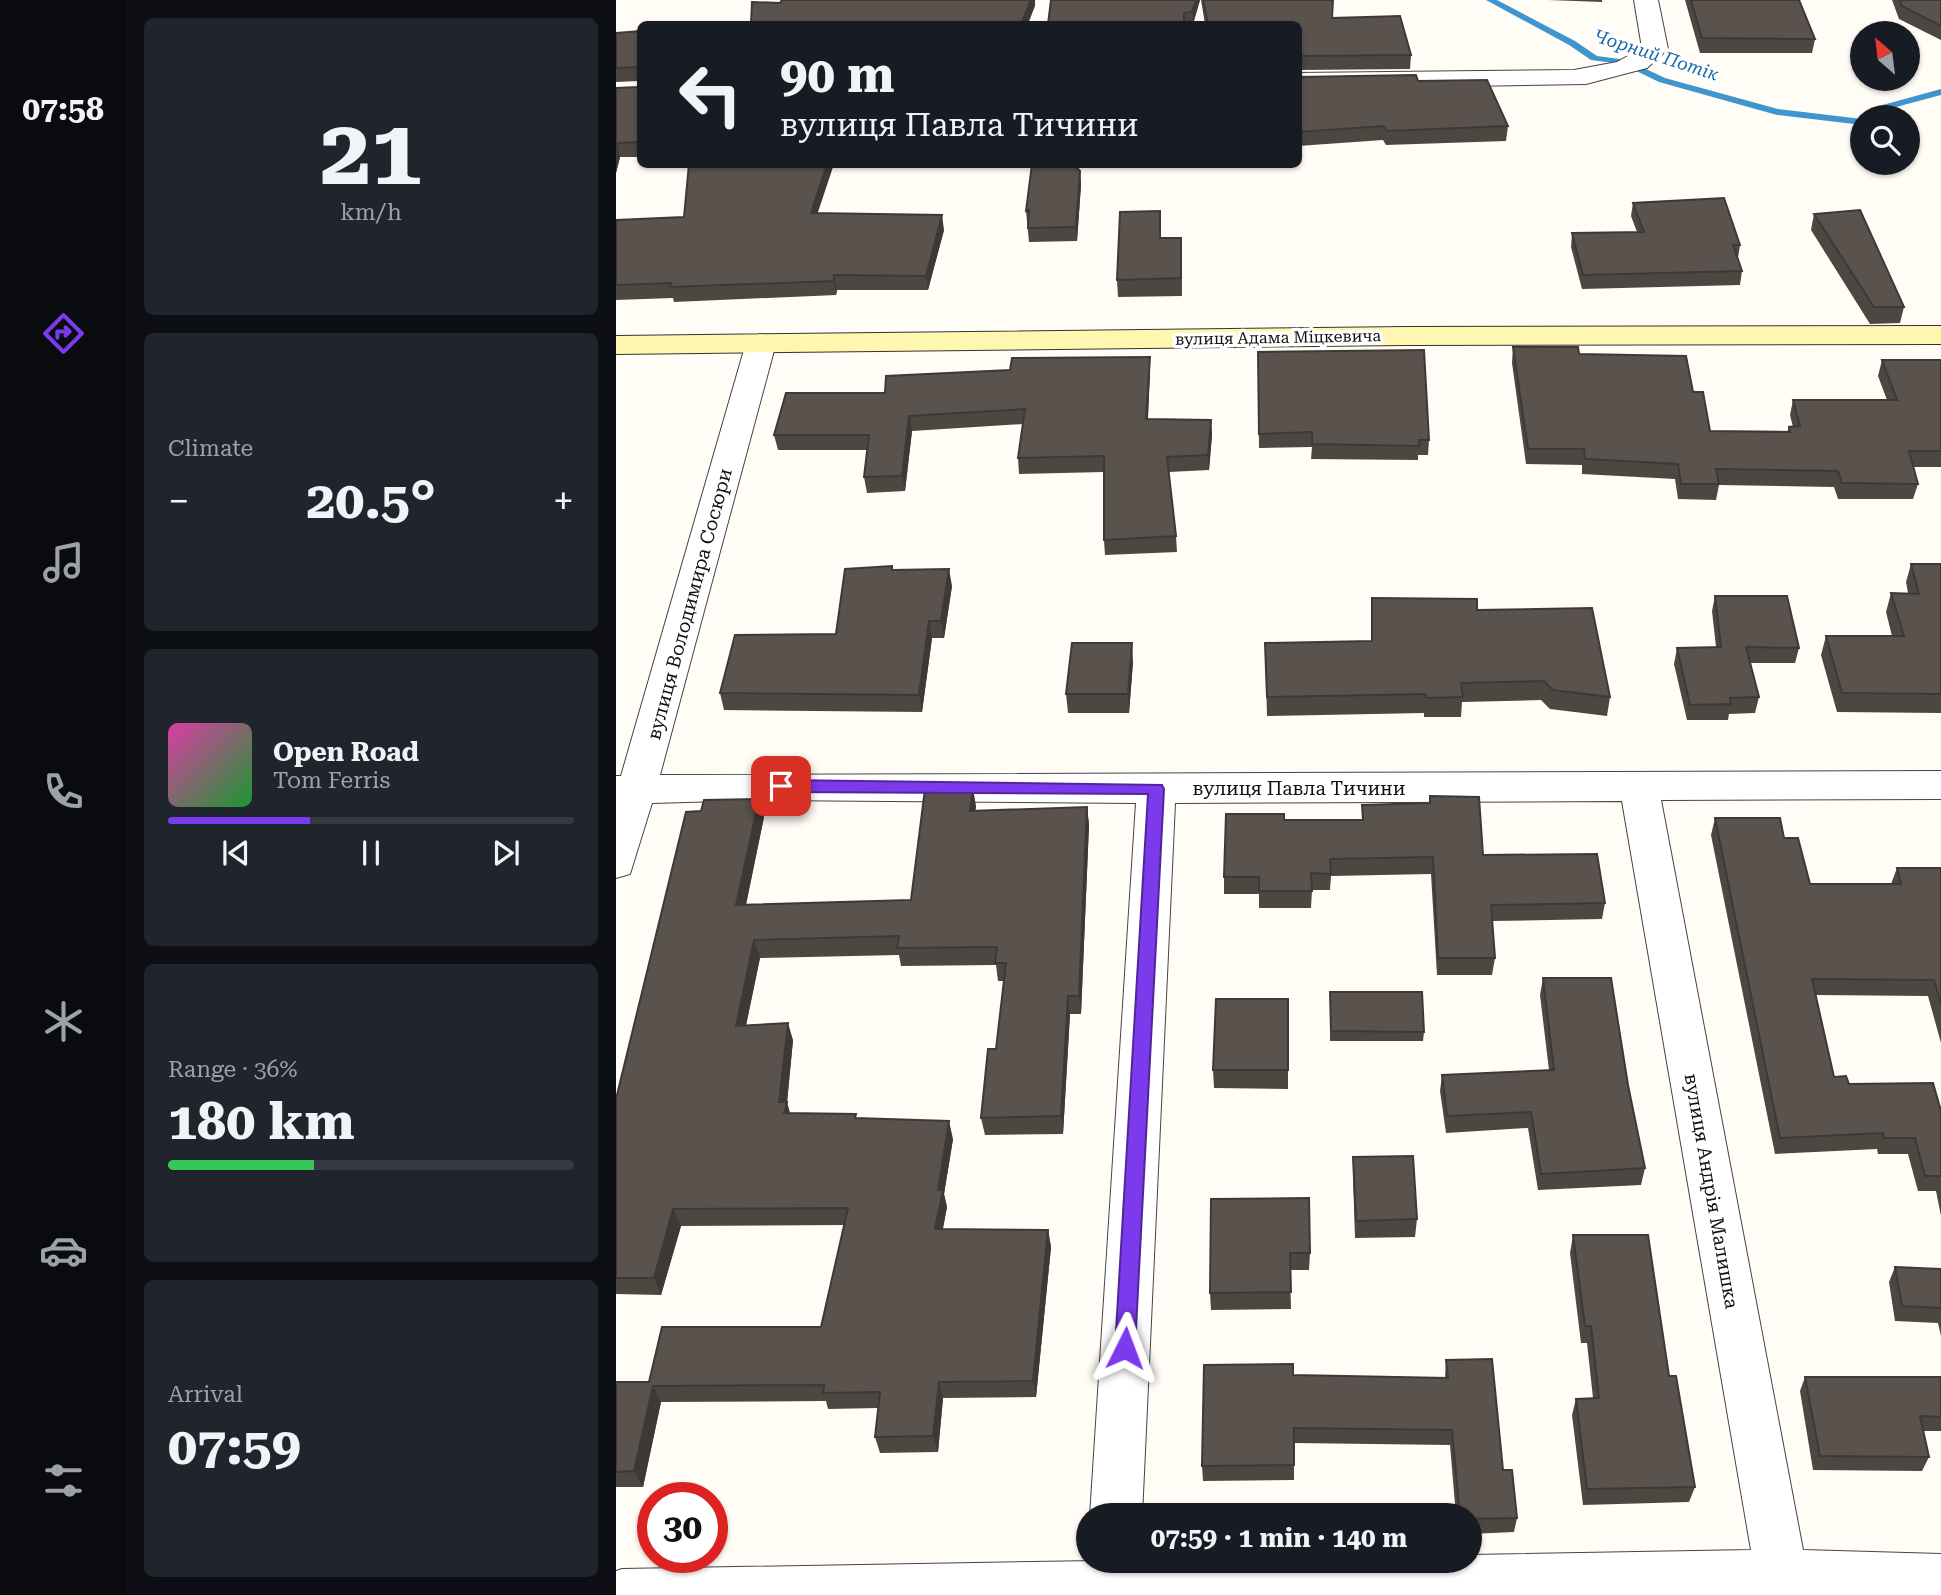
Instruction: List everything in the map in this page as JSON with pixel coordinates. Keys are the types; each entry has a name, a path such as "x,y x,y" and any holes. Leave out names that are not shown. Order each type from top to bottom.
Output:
{"street":[{"path":"1302,80 1595,76 1632,64 1655,49 1646,0"},
{"name":"вулиця Адама Міцкевича","path":"616,345 1406,335 1941,335"},
{"name":"вулиця Володимира Сосюри","path":"616,863 627,790 761,343"},
{"name":"вулиця Павла Тичини","path":"627,790 755,786 1156,789 1941,785"},
{"name":"вулиця Андрія Малишка","path":"1639,788 1783,1585"},
{"path":"1117,1503 1156,789"},
{"path":"622,1595 1112,1581 1783,1585 1941,1580"}],"building":[{"path":"782,0 1031,0 1022,21 751,21 752,2 780,3"},
{"path":"1051,0 1196,0 1192,12 1184,13 1184,21 1048,21"},
{"path":"1203,0 1333,0 1332,18 1400,16 1411,55 1302,56 1302,21 1207,21"},
{"path":"1691,0 1799,0 1815,39 1702,38"},
{"path":"1900,0 1941,0 1941,26 1902,6"},
{"path":"637,31 637,67 616,68 616,33"},
{"path":"1416,75 1418,81 1487,80 1508,126 1387,131 1384,126 1302,132 1302,77"},
{"path":"637,87 637,142 616,145 616,88"},
{"path":"689,168 826,168 811,213 942,215 926,276 834,275 834,281 670,287 671,283 616,285 616,220 684,217"},
{"path":"1031,168 1077,168 1080,171 1076,227 1028,228 1029,210 1026,211"},
{"path":"1724,198 1740,245 1733,245 1742,271 1583,275 1572,233 1644,232 1633,203"},
{"path":"1860,210 1904,307 1874,307 1814,214"},
{"path":"1160,211 1160,238 1181,238 1181,278 1117,280 1120,212"},
{"path":"1513,347 1578,347 1579,354 1686,356 1693,392 1703,392 1710,431 1790,432 1789,427 1800,426 1793,400 1897,400 1882,360 1941,360 1941,451 1909,451 1918,484 1842,483 1838,471 1716,469 1719,484 1681,484 1678,464 1585,459 1584,449 1528,449"},
{"path":"1424,350 1429,440 1419,440 1419,446 1312,444 1312,432 1259,434 1258,352"},
{"path":"1150,357 1146,419 1211,420 1208,455 1167,457 1176,536 1104,540 1104,456 1018,458 1025,409 909,416 902,476 864,477 869,435 774,435 786,393 885,393 886,376 1010,370 1012,358"},
{"path":"1911,564 1941,564 1941,694 1842,693 1826,636 1904,636 1891,593 1919,594"},
{"path":"892,566 892,570 949,569 941,621 929,621 919,695 720,693 735,635 836,634 845,569"},
{"path":"1715,596 1787,596 1799,648 1746,647 1759,697 1730,698 1731,704 1690,705 1677,648 1721,647"},
{"path":"1372,598 1477,599 1477,610 1592,608 1610,697 1553,690 1544,681 1461,683 1463,697 1426,698 1425,694 1267,697 1265,643 1372,641"},
{"path":"1072,643 1132,643 1128,694 1066,694"},
{"path":"973,788 970,811 1087,807 1079,996 1068,996 1061,1116 981,1118 988,1049 996,1049 1006,963 995,963 997,947 897,948 899,936 754,940 736,1026 788,1023 779,1102 787,1102 784,1113 856,1114 855,1118 949,1121 938,1190 943,1190 935,1229 1048,1230 1033,1381 939,1382 933,1436 875,1437 880,1392 823,1393 824,1385 653,1386 634,1471 616,1472 616,1382 649,1382 662,1327 821,1327 848,1208 673,1209 654,1278 616,1278 616,1099 686,812 701,811 704,800 759,799 736,905 911,900 925,789"},
{"path":"1430,796 1479,797 1483,855 1597,854 1605,903 1491,905 1495,958 1438,958 1433,857 1330,859 1331,874 1311,873 1312,891 1259,891 1259,877 1224,877 1226,814 1284,814 1284,820 1363,820 1362,805 1430,803"},
{"path":"1715,818 1780,818 1784,838 1798,838 1810,884 1901,884 1897,868 1941,868 1941,1004 1934,980 1812,979 1834,1077 1846,1076 1849,1084 1933,1083 1941,1111 1941,1176 1925,1176 1915,1138 1884,1138 1883,1133 1780,1138"},
{"path":"1543,978 1611,978 1628,1085 1645,1168 1541,1174 1531,1112 1447,1116 1442,1075 1554,1070"},
{"path":"1330,992 1422,992 1424,1032 1331,1031"},
{"path":"1216,999 1288,999 1288,1070 1213,1070"},
{"path":"1413,1156 1417,1219 1356,1221 1353,1157"},
{"path":"1309,1198 1310,1253 1290,1253 1291,1292 1210,1293 1211,1199"},
{"path":"1573,1235 1648,1235 1669,1376 1676,1376 1695,1487 1587,1489 1576,1399 1599,1398 1591,1326 1585,1326"},
{"path":"1895,1267 1941,1269 1941,1308 1902,1306"},
{"path":"1492,1359 1503,1470 1512,1470 1517,1518 1482,1519 1482,1503 1459,1503 1452,1430 1294,1428 1294,1465 1202,1466 1204,1365 1293,1364 1293,1375 1448,1378 1446,1360"},
{"path":"1805,1377 1941,1377 1941,1417 1920,1416 1929,1457 1820,1456"}],"waterway":[{"name":"Чорний Потік","path":"1490,0 1572,43 1594,58 1624,62 1662,80 1777,112 1850,121"},
{"name":"Чорний Потік","path":"1893,105 1941,92"}],"route":[{"path":"781,786 1156,789 1125,1348"}]}
